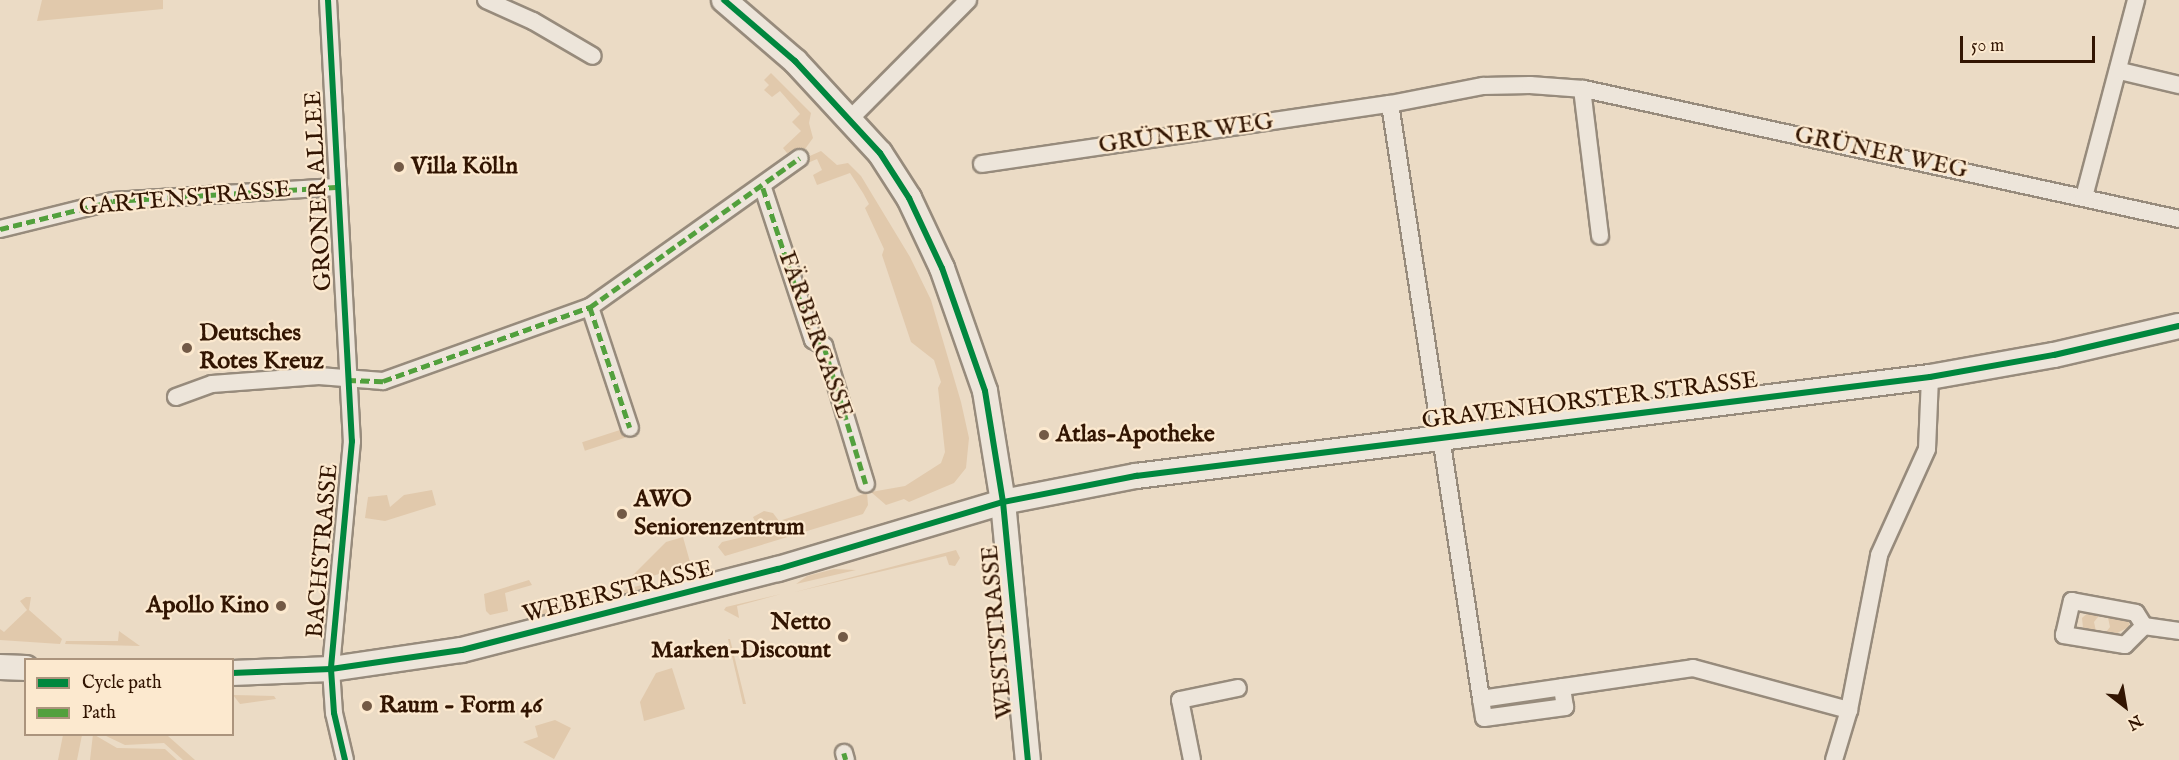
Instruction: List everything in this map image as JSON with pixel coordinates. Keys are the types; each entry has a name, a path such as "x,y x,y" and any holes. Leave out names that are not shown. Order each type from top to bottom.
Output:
{"main road":[{"name":"WESTSTRASSE","path":"724,0 772,39 850,118 909,198 966,326 985,391 1004,502 1028,760"},
{"name":"GRAVENHORSTER STRASSE","path":"1004,502 1136,476 1930,377 2106,345 2179,326"},
{"name":"WEBERSTRASSE","path":"234,674 330,669 462,650 778,569 1004,502"},
{"path":"0,667 24,668"}],"street":[{"name":"GRONER ALLEE","path":"328,0 347,380"},
{"path":"486,0 531,19 593,56"},
{"path":"850,118 968,0"},
{"path":"2084,197 2120,71 2136,0"},
{"path":"2120,71 2179,85"},
{"name":"GRÜNER WEG","path":"982,164 1390,104 1483,86 1582,89 2179,219"},
{"path":"1582,89 1600,236"},
{"path":"1390,104 1443,436 1481,699 1692,668 1849,710"},
{"path":"176,397 212,384 319,376 347,380 383,381 590,307 763,188 800,158"},
{"name":"GARTENSTRASSE","path":"0,229 112,201 336,187"},
{"name":"FÄRBERGASSE","path":"763,188 813,340 824,346 866,484"},
{"path":"590,307 630,428"},
{"path":"1834,760 1849,710 1879,555 1927,449 1930,377"},
{"name":"BACHSTRASSE","path":"345,760 334,713 330,669 352,441 347,380"},
{"path":"2144,626 2179,632"},
{"path":"1192,760 1180,700 1238,688"}],"shaded area":[{"path":"42,0 163,0 163,9 37,21"},
{"path":"771,73 811,113 809,123 813,138 805,149 787,153 783,148 801,131 792,122 800,114 780,91 772,97 764,90 769,85 764,80"},
{"path":"821,151 837,165 848,163 861,176 910,257 931,300 961,402 969,438 966,468 954,483 909,502 904,499 886,505 871,492 905,486 941,463 945,452 938,388 941,382 934,360 911,342 882,255 884,249 865,208 869,204 863,193 850,173 817,185 813,175 822,170 817,159 803,165 803,159"},
{"path":"623,429 626,438 585,451 582,442"},
{"path":"432,490 436,505 385,521 365,518 368,497 387,495 390,507 404,495"},
{"path":"867,493 868,505 863,514 725,556 718,547 722,542 760,533 753,517 764,511 773,513 779,521"},
{"path":"683,537 690,562 705,561 624,584 666,542"},
{"path":"956,550 960,558 955,566 949,565 946,556 795,592"},
{"path":"834,569 856,570 796,584 807,576"},
{"path":"529,580 532,585 505,593 508,611 490,615 486,611 484,594"},
{"path":"653,582 649,589 620,596 619,591"},
{"path":"781,594 737,606 739,618 724,610 726,607"},
{"path":"31,597 29,610 62,639 60,644 0,640 0,629 4,632 27,610 20,601"},
{"path":"569,604 570,608 542,615 541,610"},
{"path":"2091,610 2102,612 2094,622 2097,636 2083,628 2082,618"},
{"path":"2107,613 2130,619 2129,627 2111,636 2103,636 2110,627"},
{"path":"119,631 140,646 65,644 66,641 118,641"},
{"path":"728,639 730,639 746,704 743,704"},
{"path":"672,668 685,709 644,721 640,702 656,673"},
{"path":"234,695 274,696 276,699 240,704"},
{"path":"555,720 571,728 554,759 523,742 538,737 535,726"},
{"path":"63,736 82,736 77,760 58,760"},
{"path":"93,736 96,736 117,748 165,749 177,760 90,760"},
{"path":"106,736 168,736 195,760 183,760 164,743 125,745"}],"marked path":[{"path":"347,380 383,381 590,307 800,158"},
{"path":"0,229 113,201 336,187"},
{"path":"763,188 813,340 824,346 866,484"},
{"path":"590,307 630,428"},
{"path":"844,753 846,760"}],"cycle path":[{"path":"328,0 352,441 331,669 334,713 345,760"},
{"path":"724,0 795,61 880,153 909,198 942,268 985,391 1003,502 1028,760"},
{"path":"234,673 331,669 462,650 778,569 1003,502 1136,476 1930,377 2054,355 2179,326"}],"place":[{"name":"Villa Kölln","path":"399,167"},
{"name":"Deutsches Rotes Kreuz","path":"187,348"},
{"name":"Atlas-Apotheke","path":"1044,435"},
{"name":"AWO Seniorenzentrum","path":"622,514"},
{"name":"Apollo Kino","path":"281,606"},
{"name":"Netto Marken-Discount","path":"843,637"},
{"name":"Raum - Form 46","path":"367,706"}]}
